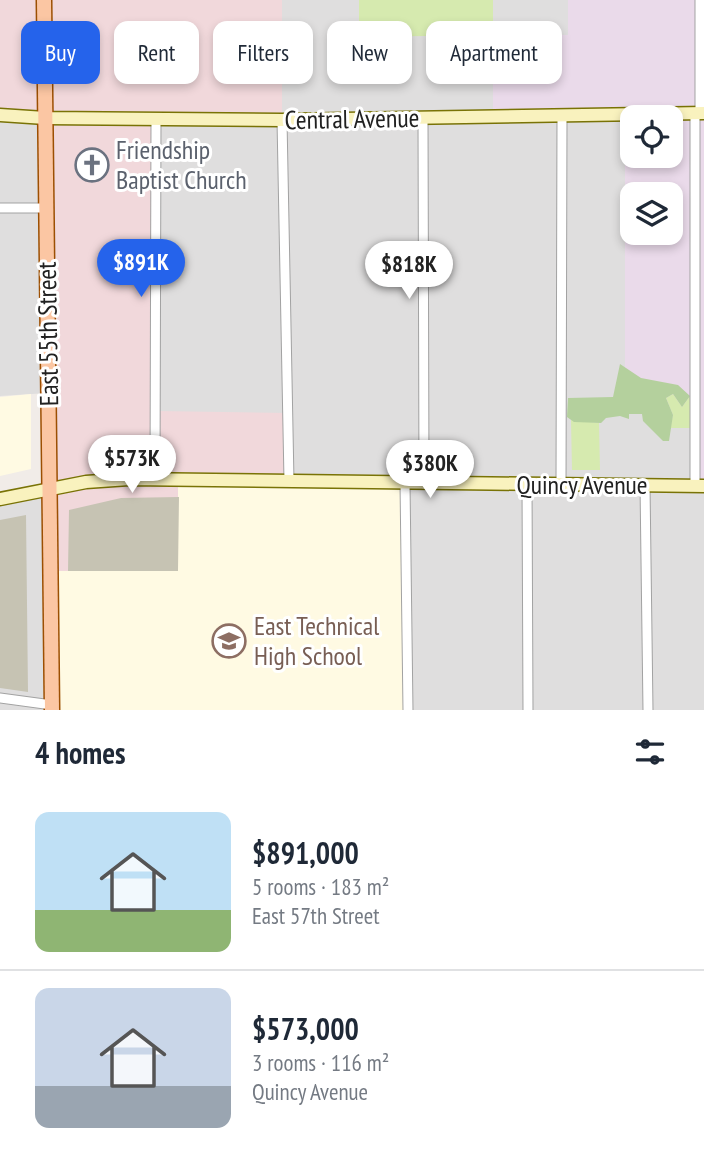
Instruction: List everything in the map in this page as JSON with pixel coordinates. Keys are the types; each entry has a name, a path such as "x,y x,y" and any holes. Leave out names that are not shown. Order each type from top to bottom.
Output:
{"main road":[{"name":"East 55th Street","path":"44,0 52,708"}],"street":[{"path":"700,0 700,486"},
{"name":"Central Avenue","path":"0,115 46,118 282,120 700,113"},
{"path":"561,484 562,117"},
{"path":"423,118 424,484"},
{"path":"155,479 156,119"},
{"path":"282,120 289,481"},
{"path":"0,208 47,208"},
{"name":"Quincy Avenue","path":"0,499 108,480 155,479 700,486"},
{"path":"405,484 408,710"},
{"path":"527,484 528,710"},
{"path":"645,485 648,710"},
{"path":"0,698 52,708"}],"shaded area":[{"path":"0,0 282,0 282,21 213,21 213,84 282,84 282,120 156,119 156,411 288,413 289,481 178,480 178,571 50,571 45,118 0,115"},
{"path":"282,0 359,0 359,21 327,21 327,84 412,84 412,36 426,36 426,84 562,84 562,21 493,21 493,0 568,0 568,35 620,108 620,168 625,168 625,182 620,182 620,245 625,245 625,404 695,405 704,486 704,710 408,710 289,481 156,411 156,119 215,84 313,84 313,21 282,21"},
{"path":"568,0 700,0 704,113 704,486 695,486 695,405 625,405 625,245 683,245 683,182 625,182 625,168 683,168 683,105 620,105 620,115 493,117 493,84 562,84 562,35 568,35"},
{"path":"0,115 45,118 48,393 0,396"},
{"path":"31,394 31,469 0,476 0,397"},
{"name":"East Technical High School","path":"178,480 405,484 408,710 52,710 50,571 178,571"},
{"path":"49,490 52,710 0,710 0,499"},
{"path":"179,497 178,571 68,571 69,510 121,498"},
{"path":"26,515 28,692 0,688 0,520"}],"green space":[{"path":"359,0 493,0 493,21 426,21 426,36 412,36 412,21 359,21"},
{"path":"620,364 641,378 678,385 690,396 682,407 673,394 666,398 673,415 669,441 663,441 643,421 642,414 629,414 629,419 620,416 606,418 601,423 574,422 567,417 568,398 613,397"},
{"path":"673,394 682,407 690,396 691,428 670,428 673,415 666,398"},
{"path":"571,420 599,423 600,470 572,470"}],"place":[{"name":"Friendship Baptist Church","path":"92,165"},
{"name":"East Technical High School","path":"229,641"}]}
